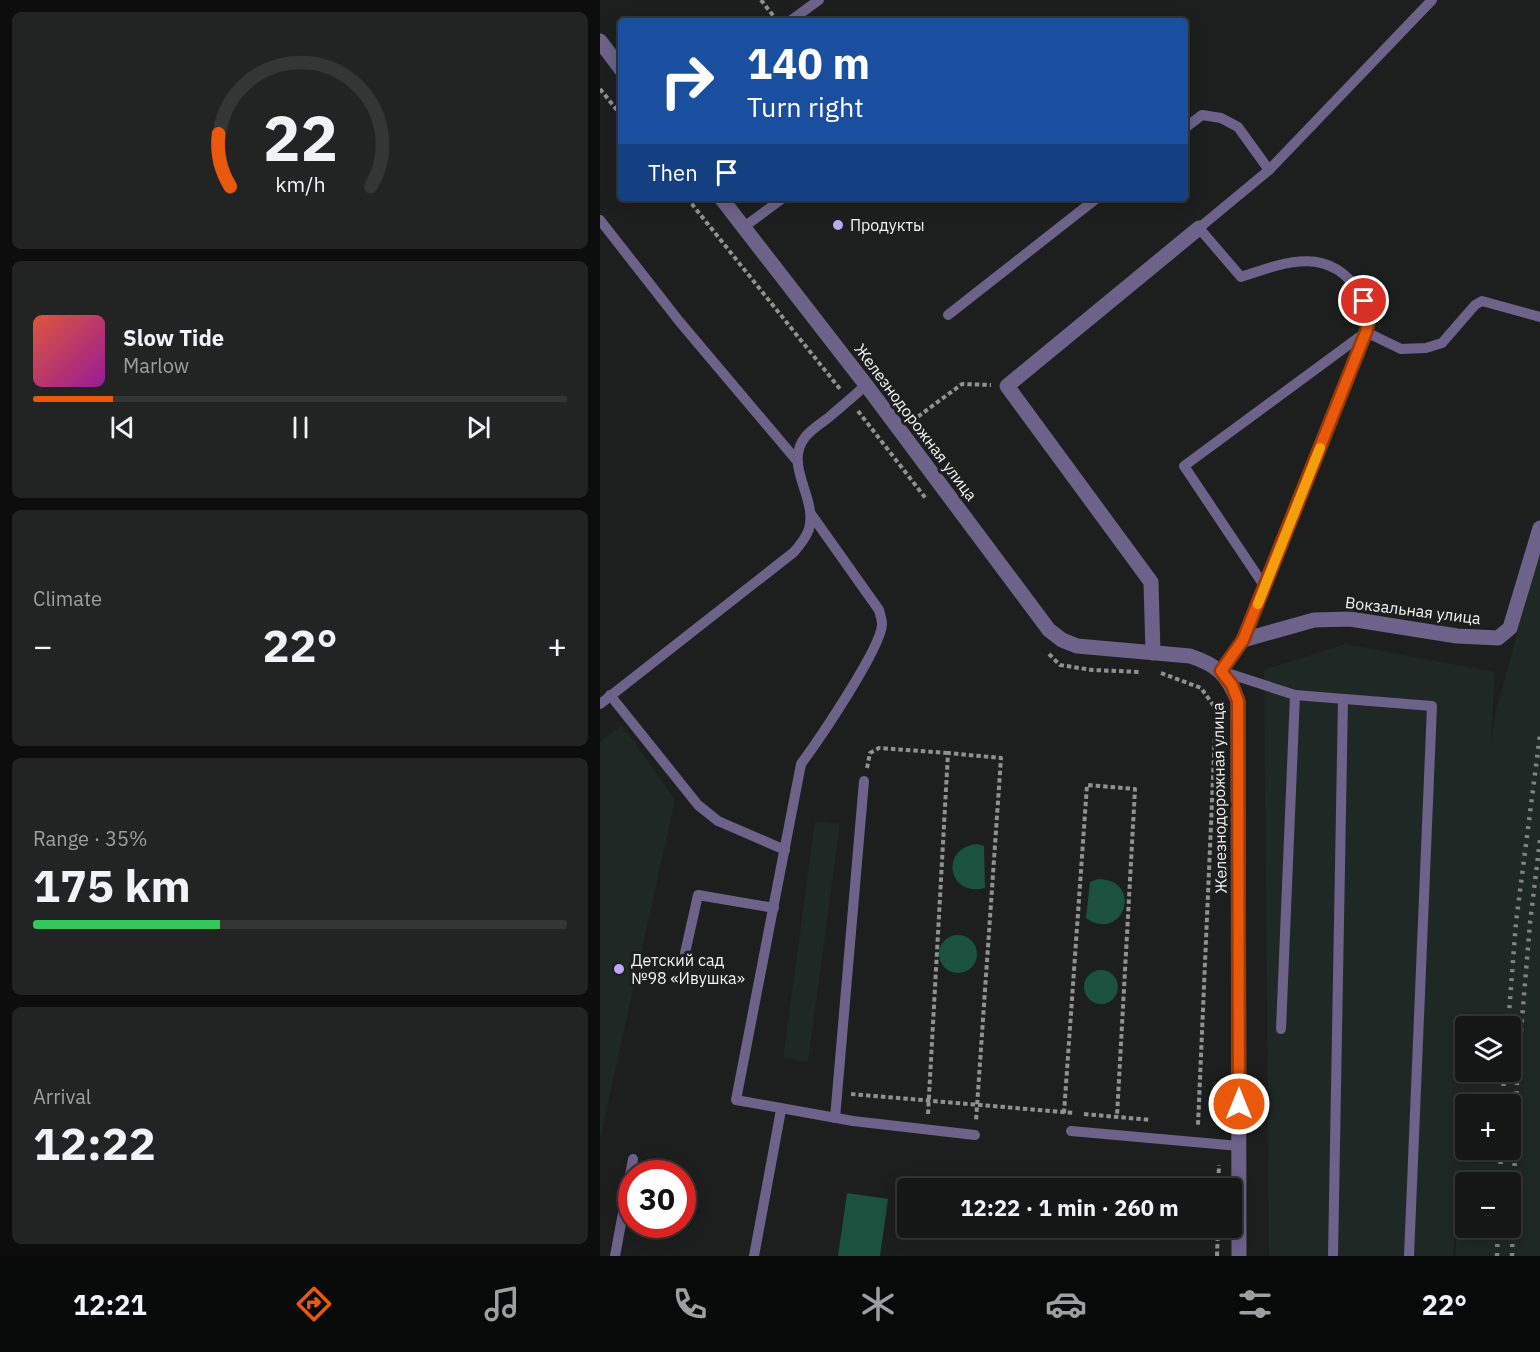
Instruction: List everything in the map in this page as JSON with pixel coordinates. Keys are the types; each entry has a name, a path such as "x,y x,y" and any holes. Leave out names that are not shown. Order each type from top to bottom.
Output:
{"street":[{"path":"600,41 618,65"},
{"name":"Железнодорожная улица","path":"723,201 866,385 1049,630 1062,640 1077,645 1190,656 1221,671 1232,685 1238,701 1239,1256"},
{"path":"1153,652 1151,582 1007,386 1200,228"},
{"name":"Вокзальная улица","path":"1243,640 1314,620 1350,619 1457,636 1498,638 1510,628 1540,528"}],"lane":[{"path":"794,18 819,0"},
{"path":"1410,1256 1432,706 1295,695 1221,671 1243,640 1366,332 1370,316 1364,301 1348,276 1336,267 1320,261 1293,263 1270,267 1241,277 1200,228 1269,170 1432,0"},
{"path":"1188,126 1202,115 1221,118 1238,127 1269,170"},
{"path":"744,227 779,201"},
{"path":"948,315 1093,201"},
{"path":"600,220 678,321 798,462"},
{"path":"1366,332 1401,349 1426,348 1442,343 1475,305 1482,302 1540,317"},
{"path":"1265,587 1184,466 1366,332"},
{"path":"600,704 794,552 803,541 809,528 811,514 809,500 798,470 799,452 806,436 866,385"},
{"path":"811,514 879,610 882,624 865,664 801,764 736,1101 835,1118 975,1135"},
{"path":"610,695 698,805 718,820 785,850"},
{"path":"1281,1029 1295,695"},
{"path":"1333,1256 1343,699"},
{"path":"835,1118 864,781"},
{"path":"685,953 698,895 774,908"},
{"path":"754,1256 781,1110"},
{"path":"1071,1131 1239,1146"},
{"path":"615,1256 633,1159"}],"path":[{"path":"761,0 775,18"},
{"path":"600,89 618,111"},
{"path":"689,201 850,400"},
{"path":"899,430 962,384 1007,386"},
{"path":"1044,650 1060,665 1092,670 1149,672"},
{"path":"1160,673 1201,688 1216,709 1198,1125"},
{"path":"864,781 870,753 879,748 1001,758 975,1135"},
{"path":"927,1129 948,753"},
{"path":"1064,1113 1087,785 1135,789 1117,1116"},
{"path":"837,1092 1152,1120"},
{"path":"1187,1124 1209,1126"},
{"path":"1217,1256 1218,1238"}],"shaded area":[{"path":"1540,549 1540,1256 1456,1256 1456,1238 1521,1238 1521,1172 1455,1172 1453,1256 1269,1256 1264,670 1345,644 1495,672 1491,743 1496,711"},
{"name":"Детский сад №98 «Ивушка»","path":"622,725 675,800 600,1139 600,742"},
{"path":"815,821 840,824 808,1062 783,1058"}],"green space":[{"path":"977,844 984,846 985,888 972,889 956,880 953,862 957,854 965,847"},
{"path":"1098,879 1112,882 1121,889 1125,899 1124,909 1110,923 1099,924 1086,918 1090,882"},
{"path":"958,935 972,940 977,954 972,968 958,973 944,968 939,954 944,940"},
{"path":"1101,970 1113,975 1118,987 1113,999 1101,1004 1089,999 1084,987 1089,975"},
{"path":"847,1193 888,1199 880,1256 838,1256"}],"railway":[{"path":"1509,1016 1516,922 1540,735"},
{"path":"1512,1256 1517,1079 1530,923 1540,840"},
{"path":"1503,1094 1504,1082"},
{"path":"1500,1172 1501,1160"},
{"path":"1497,1256 1498,1238"}],"slow traffic":[{"path":"1258,604 1320,448"}],"place":[{"name":"Продукты","path":"838,225"},
{"name":"Детский сад №98 «Ивушка»","path":"619,969"}],"route":[{"path":"1239,1104 1238,701 1232,685 1221,671 1243,640 1366,332 1370,316 1364,301"}]}
